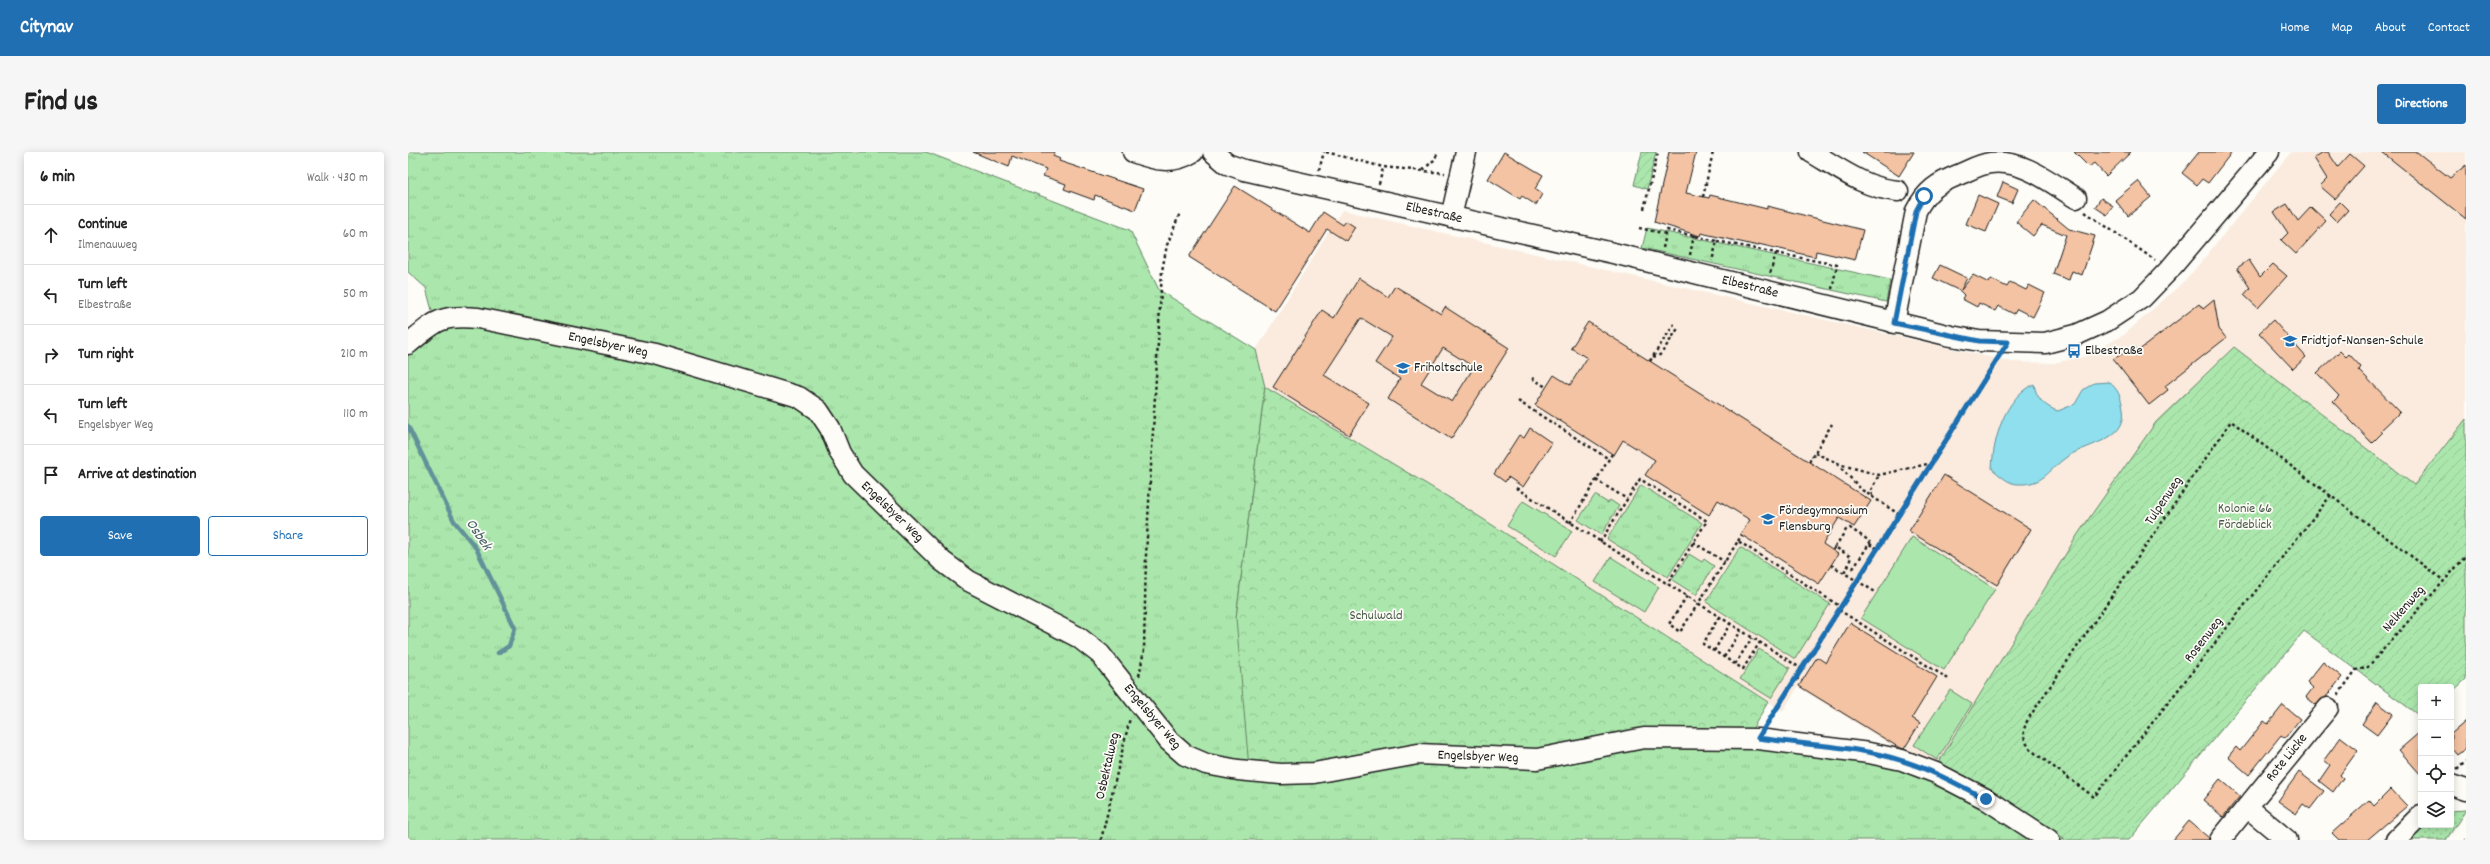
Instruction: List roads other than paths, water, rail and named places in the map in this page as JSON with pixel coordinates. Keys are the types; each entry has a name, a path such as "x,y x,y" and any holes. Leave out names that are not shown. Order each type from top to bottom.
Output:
{"street":[{"path":"1133,152 1156,161 1170,161 1184,158 1193,152"},
{"name":"Elbestraße","path":"1214,152 1227,164 1244,170 1659,264 1894,323 1972,340 2045,343 2076,335 2107,321 2142,298 2169,270 2268,152"},
{"path":"1451,217 1466,152"},
{"path":"1811,152 1861,182 1878,189 1898,191"},
{"path":"1894,323 1916,211 1924,196 1932,188 1988,163 2004,162 2020,166 2076,198"},
{"name":"Engelsbyer Weg","path":"408,344 435,321 452,316 478,318 654,354 799,397 818,410 830,428 840,453 853,474 942,561 969,581 1078,637 1100,654 1169,742 1185,755 1206,764 1238,770 1281,774 1314,772 1418,754 1537,759 1644,738 1758,738 1869,753 1902,760 1936,773 1986,799 2049,840"},
{"name":"Rote Lücke","path":"2220,840 2328,708"},
{"path":"2454,786 2466,790"},
{"path":"2247,807 2287,840"},
{"path":"2396,840 2418,818"}],"water":[{"path":"2109,382 2115,387 2119,394 2123,408 2123,419 2119,428 2112,435 2064,459 2039,480 2026,484 2014,484 2004,479 1992,469 1995,445 2002,420 2015,399 2024,390 2034,384 2039,398 2049,407 2058,411 2075,404 2083,390 2094,383"}],"waterway":[{"name":"Osbek","path":"408,426 454,521 476,548 515,628 509,646 498,653"}],"place":[{"name":"Fridtjof-Nansen-Schule","path":"2290,341"},
{"name":"Elbestraße","path":"2074,351"},
{"name":"Friholtschule","path":"1403,368"},
{"name":"Fördegymnasium Flensburg","path":"1768,519"}],"park label":[{"name":"Kolonie 66 Fördeblick","path":"2245,518"},
{"name":"Schulwald","path":"1376,616"}]}
